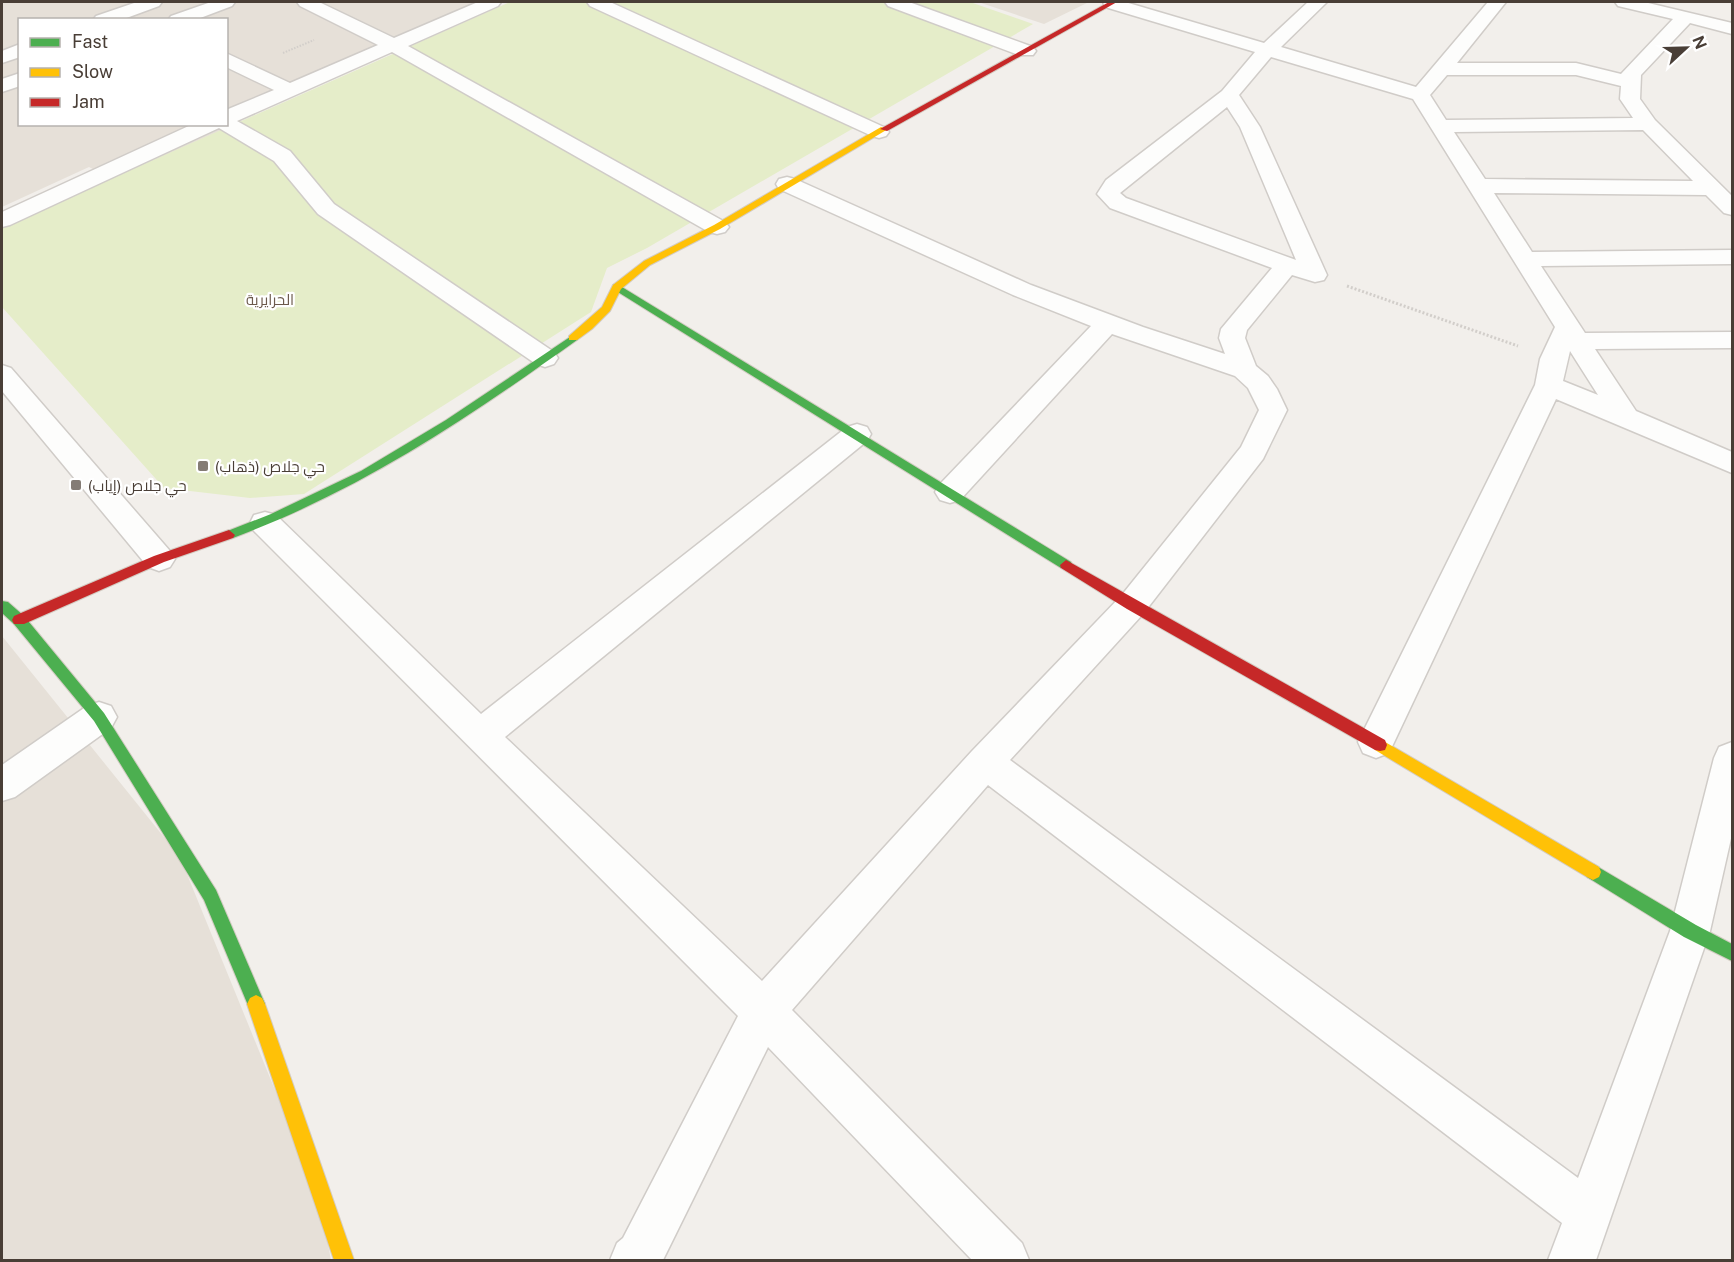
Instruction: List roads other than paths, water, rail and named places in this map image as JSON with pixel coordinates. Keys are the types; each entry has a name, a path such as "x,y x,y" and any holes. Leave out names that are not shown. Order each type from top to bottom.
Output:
{"street":[{"path":"107,2 141,18"},
{"path":"107,18 153,2"},
{"path":"182,18 226,2"},
{"path":"306,2 353,23 717,227"},
{"path":"228,117 288,89 394,46 488,2"},
{"path":"596,2 879,132"},
{"path":"894,2 1026,51"},
{"path":"19,620 159,559 265,522 357,480 545,358 598,319 606,309 617,286 646,263 717,227 787,184 1112,2 1420,95 1626,418"},
{"path":"1301,270 1118,203 1108,194 1114,185 1229,95 1267,50 1318,2"},
{"path":"1420,95 1497,2"},
{"path":"1624,2 1732,28"},
{"path":"1712,2 1642,61 1631,74 1630,99 1648,124 1732,208"},
{"path":"2,57 18,51"},
{"path":"228,59 288,89"},
{"path":"1442,69 1576,69 1630,82"},
{"path":"2,86 18,80"},
{"path":"1229,95 1250,127 1301,270"},
{"path":"228,124 282,156 326,208 545,358"},
{"path":"1440,126 1648,124"},
{"path":"2,220 208,126"},
{"path":"634,1260 640,1255 763,1011 985,762 1132,605 1253,452 1273,410 1268,395 1244,370 1108,323 1022,290 787,184"},
{"path":"1479,186 1712,188"},
{"path":"1525,259 1732,257"},
{"path":"1244,370 1232,338 1234,329 1301,270"},
{"path":"617,286 1132,605 1376,742 1690,931 1732,953"},
{"path":"950,492 1108,323"},
{"path":"1573,333 1732,340"},
{"path":"1376,742 1551,372 1573,333"},
{"path":"1551,372 1626,418 1732,463"},
{"path":"2,374 159,559"},
{"path":"480,736 857,434"},
{"path":"265,522 480,736 763,1011 1005,1260"},
{"path":"2,605 19,620 99,717 210,896 260,1014 344,1260"},
{"path":"2,785 99,717"},
{"path":"1572,1260 1690,931 1732,758"},
{"path":"985,762 1590,1215"}],"place":[{"name":"حي جلاص (ذهاب)","path":"203,466"},
{"name":"حي جلاص (إياب)","path":"76,485"}],"district":[{"name":"الحرايرية","path":"270,299"}]}
